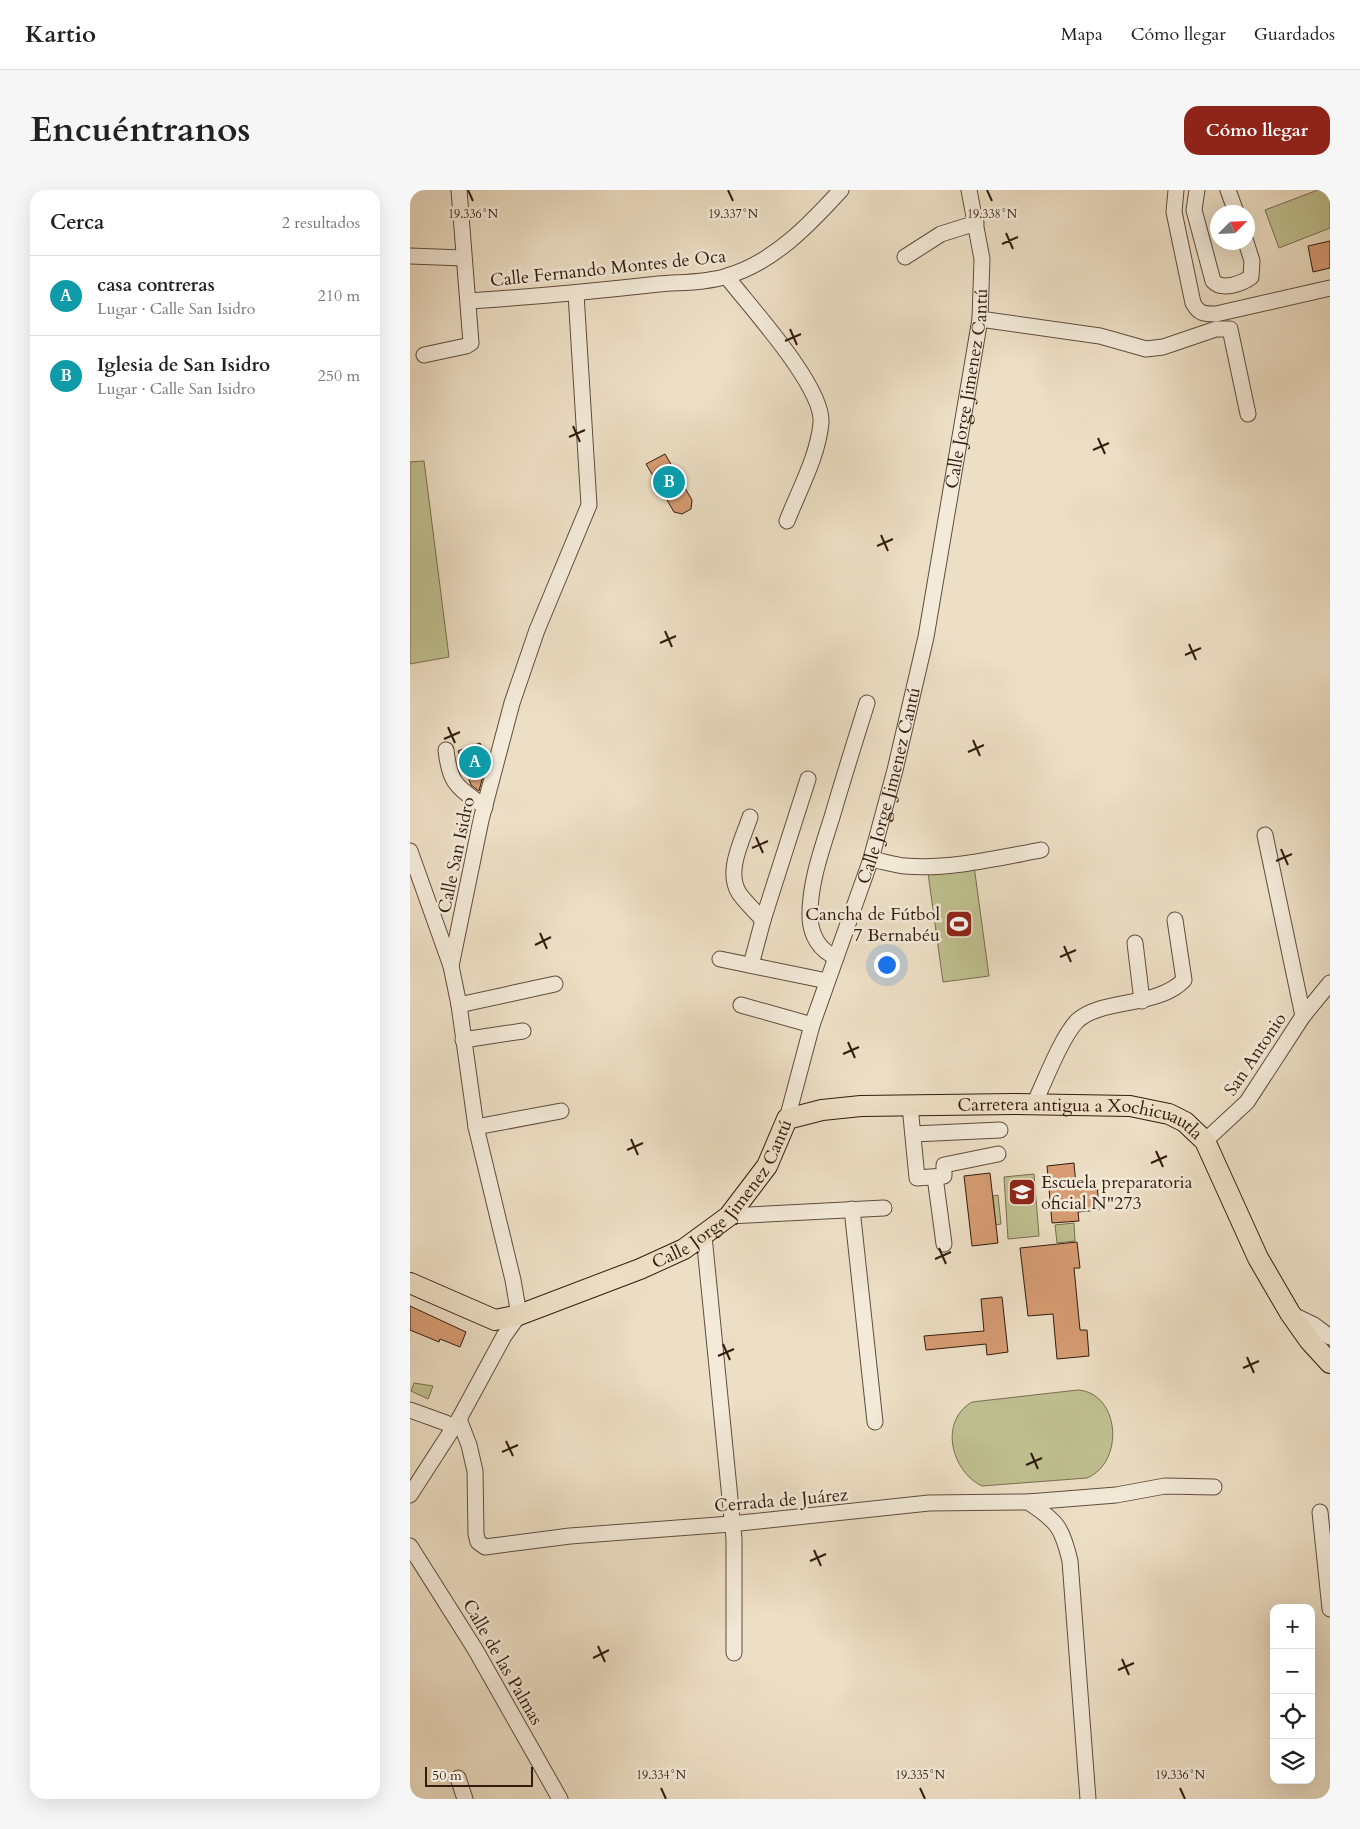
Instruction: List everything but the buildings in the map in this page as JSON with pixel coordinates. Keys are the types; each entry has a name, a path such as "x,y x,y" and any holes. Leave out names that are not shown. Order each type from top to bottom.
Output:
{"main road":[{"name":"Carretera antigua a Xochicuautla","path":"787,1120 822,1110 861,1106 1034,1104 1130,1106 1169,1114 1185,1122 1205,1141 1258,1258 1290,1313 1309,1340 1330,1363"},
{"name":"Calle Jorge Jimenez Cantú","path":"410,1283 495,1320 519,1315 640,1269 684,1249 729,1216 767,1166 787,1120"}],"street":[{"path":"459,190 463,258 469,301"},
{"name":"Calle Fernando Montes de Oca","path":"424,355 466,346 471,343 469,301 576,294 727,277 760,261 793,237 813,220 841,190"},
{"name":"Calle Jorge Jimenez Cantú","path":"787,1120 812,1025 871,859 895,770 926,637 980,319 982,259 969,190"},
{"path":"1176,190 1174,212 1193,303 1198,312 1216,314 1330,288"},
{"path":"1197,190 1194,210 1213,281 1217,286 1224,287 1251,278 1252,260 1249,250"},
{"path":"1228,190 1233,205"},
{"path":"906,257 941,234 976,223"},
{"path":"410,256 463,258"},
{"path":"727,277 803,375 817,400 821,422 816,446 787,521"},
{"name":"Calle San Isidro","path":"519,1315 513,1280 476,1127 459,1005 451,966 485,808 512,703 536,630 589,505 576,294"},
{"path":"980,319 1100,336 1146,348 1163,347 1216,329 1230,329 1248,414"},
{"path":"836,957 824,952 818,943 810,920 812,890 823,845 866,704"},
{"path":"446,750 448,769 455,785 485,808"},
{"path":"751,965 762,920 808,779"},
{"path":"750,817 734,868 734,882 739,893 762,920"},
{"path":"1265,835 1303,1016"},
{"path":"871,859 904,866 936,865 1041,850"},
{"path":"410,851 451,966"},
{"path":"1034,1104 1069,1031 1078,1021 1090,1013 1142,1001 1178,986 1184,980 1175,920"},
{"path":"1135,943 1142,1001"},
{"path":"720,959 827,981"},
{"name":"San Antonio","path":"1205,1141 1247,1102 1303,1016 1330,983"},
{"path":"459,1005 556,984"},
{"path":"741,1005 812,1025"},
{"path":"463,1040 524,1031"},
{"path":"910,1106 917,1178 944,1176 944,1165 998,1154"},
{"path":"476,1127 561,1111"},
{"path":"913,1134 1000,1130"},
{"path":"935,1177 944,1244"},
{"path":"729,1216 884,1208"},
{"path":"852,1210 875,1422"},
{"path":"704,1236 731,1524 734,1539 734,1653"},
{"path":"1290,1313 1314,1325 1330,1338"},
{"path":"410,1495 456,1424 504,1336 519,1315"},
{"path":"410,1410 446,1423 456,1424"},
{"name":"Cerrada de Juárez","path":"456,1424 469,1445 475,1471 476,1534 482,1546 489,1547 570,1536 731,1524 929,1503 1028,1502 1116,1495 1166,1486 1214,1487"},
{"path":"1028,1502 1052,1518 1064,1537 1070,1561 1088,1799"},
{"path":"1320,1512 1330,1609"},
{"name":"Calle de las Palmas","path":"410,1546 474,1649 560,1799"},
{"path":"458,1778 465,1799"}],"green space":[{"path":"1318,190 1330,190 1330,228 1279,248 1265,210"},
{"path":"424,461 449,657 410,664 410,462"},
{"name":"Cancha de Fútbol 7 Bernabéu","path":"974,866 989,976 943,982 928,873"},
{"path":"1034,1174 1039,1236 1008,1239 1004,1177"},
{"path":"998,1195 1001,1224 996,1225 993,1196"},
{"path":"1074,1223 1075,1241 1057,1243 1055,1225"},
{"path":"414,1383 433,1386 428,1399 411,1391"},
{"path":"1078,1390 1092,1394 1102,1403 1109,1415 1112,1429 1112,1444 1108,1458 1099,1470 1087,1478 982,1486 963,1470 953,1446 952,1434 955,1422 961,1411 972,1402"}],"place":[{"name":"Iglesia de San Isidro","path":"669,482"},
{"name":"casa contreras","path":"475,762"},
{"name":"Cancha de Fútbol 7 Bernabéu","path":"959,924"},
{"name":"Escuela preparatoria oficial N\"273","path":"1022,1192"}]}
